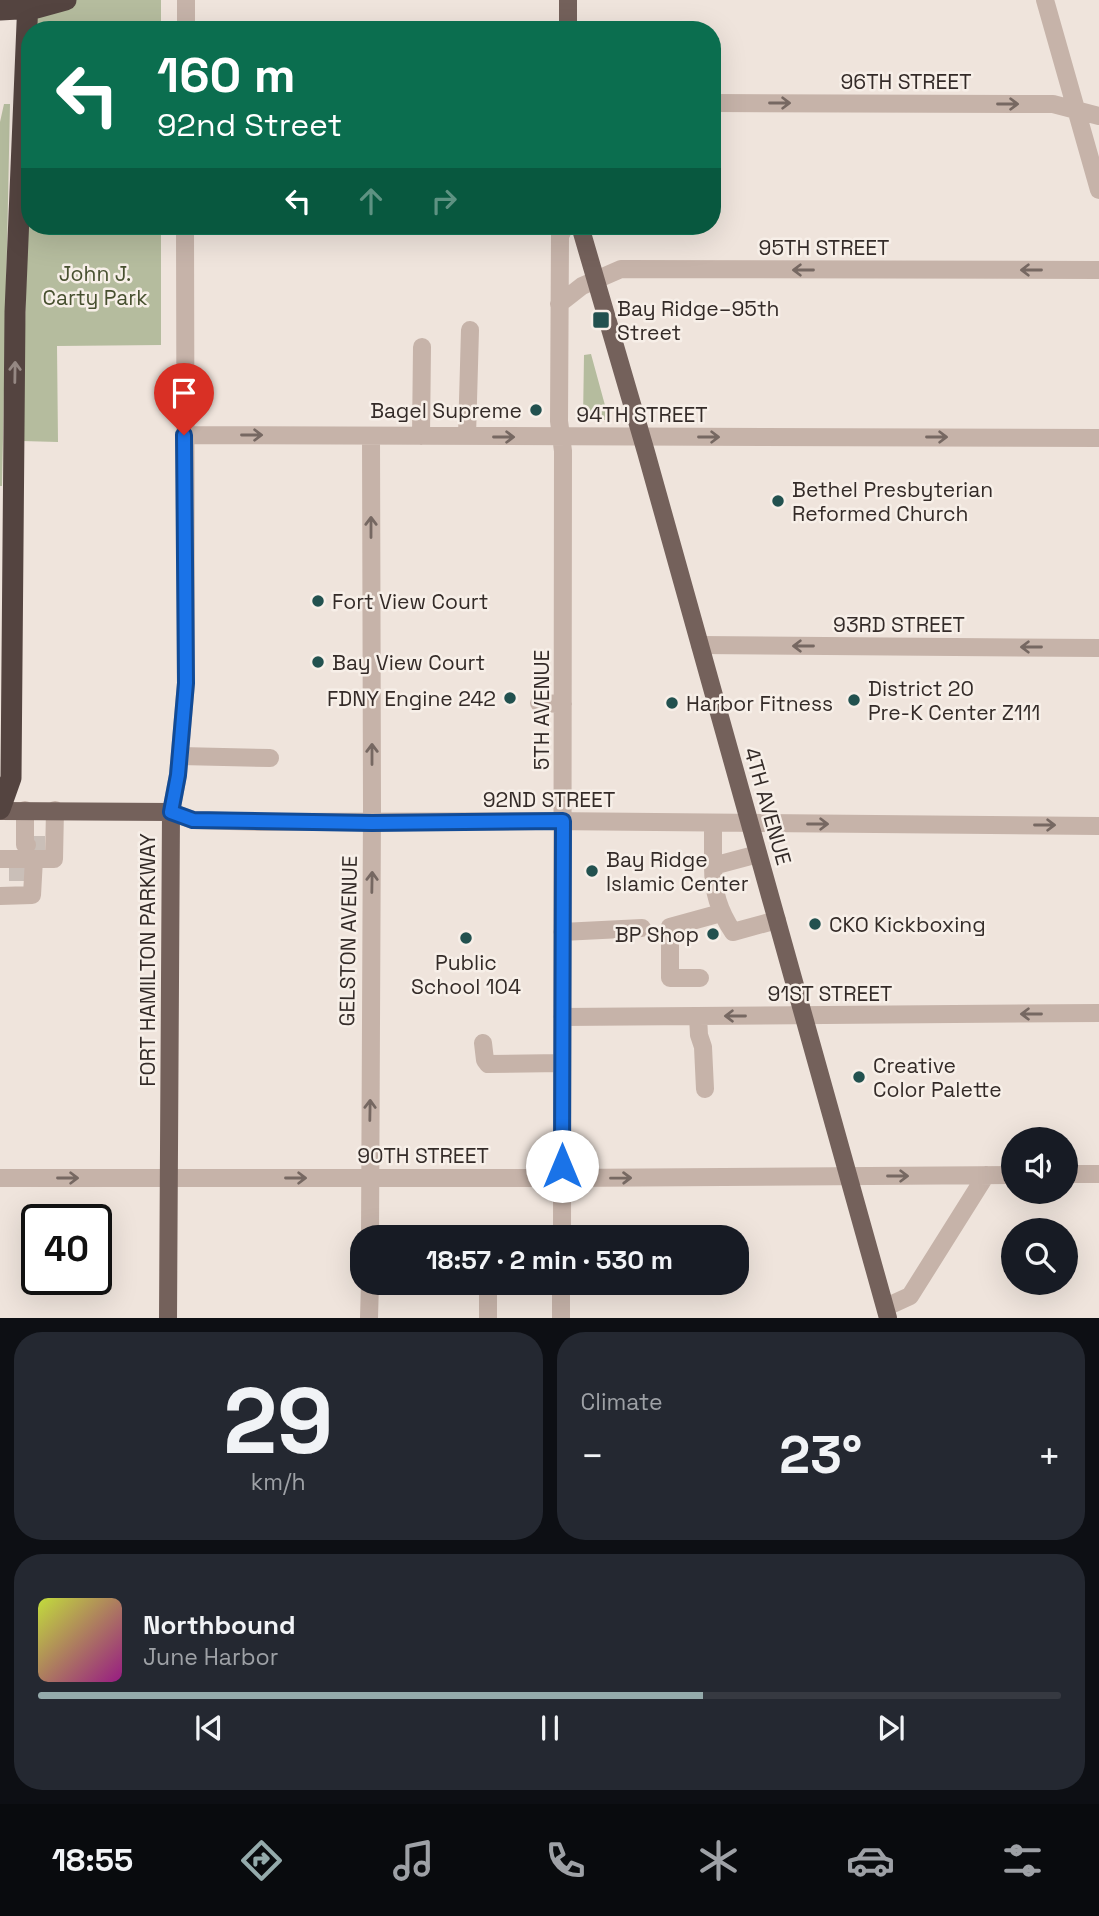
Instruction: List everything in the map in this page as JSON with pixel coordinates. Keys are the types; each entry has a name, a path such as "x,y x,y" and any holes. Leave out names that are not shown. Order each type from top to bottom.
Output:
{"highway":[{"path":"27,21 28,0"},
{"path":"0,18 1,1 37,0"},
{"path":"0,10 37,8 66,0"},
{"path":"0,810 11,778 15,312 21,168"},
{"path":"0,678 10,718"}],"main road":[{"path":"568,0 568,21"},
{"name":"4TH AVENUE","path":"583,235 887,1312"},
{"name":"92ND STREET","path":"0,810 171,812"},
{"name":"FORT HAMILTON PARKWAY","path":"168,1318 171,812"}],"street":[{"path":"186,0 186,21"},
{"path":"1045,0 1076,110 1096,165 1099,190"},
{"name":"96TH STREET","path":"721,103 1053,104 1099,116"},
{"name":"FORT HAMILTON PARKWAY","path":"171,812 180,756 186,683 185,235"},
{"name":"5TH AVENUE","path":"560,235 559,421 564,451 562,1225"},
{"name":"95TH STREET","path":"559,304 596,278 621,269 1099,270"},
{"path":"467,436 470,330"},
{"path":"421,436 422,347"},
{"name":"94TH STREET","path":"184,435 1099,438"},
{"name":"GELSTON AVENUE","path":"370,1225 371,436"},
{"name":"93RD STREET","path":"699,645 1099,648"},
{"path":"539,703 563,704"},
{"path":"180,756 270,758"},
{"path":"12,891 33,895 27,853 26,810"},
{"path":"27,853 55,810"},
{"name":"92ND STREET","path":"171,812 193,820 372,823 563,821 1099,826"},
{"path":"713,823 713,885 721,913 733,932 777,920"},
{"path":"713,866 758,854"},
{"path":"700,978 670,978 670,927 721,913"},
{"path":"562,932 642,928"},
{"name":"91ST STREET","path":"562,1017 1099,1013"},
{"path":"698,1016 705,1089"},
{"path":"483,1043 488,1064 562,1063"},
{"path":"1078,1174 1099,1174"},
{"path":"887,1312 911,1296 986,1175"},
{"name":"90TH STREET","path":"0,1178 1001,1175"},
{"path":"369,1318 370,1295"},
{"path":"488,1295 488,1318"},
{"path":"561,1318 562,1295"}],"green space":[{"path":"35,0 161,0 161,21 34,21"},
{"path":"4,104 10,104 0,486 0,122"},
{"name":"John J. Carty Park","path":"27,235 161,235 161,345 57,346 58,442 22,441"},
{"path":"591,354 609,420 583,420 584,355"}],"tunnel":[{"path":"27,845 45,845"},
{"path":"18,861 18,881"}],"place":[{"name":"Bay Ridge–95th Street","path":"601,320"},
{"name":"Bagel Supreme","path":"536,410"},
{"name":"Bethel Presbyterian Reformed Church","path":"778,501"},
{"name":"Fort View Court","path":"318,601"},
{"name":"Bay View Court","path":"318,662"},
{"name":"FDNY Engine 242","path":"510,698"},
{"name":"District 20 Pre-K Center Z111","path":"854,700"},
{"name":"Harbor Fitness","path":"672,703"},
{"name":"Bay Ridge Islamic Center","path":"592,871"},
{"name":"CKO Kickboxing","path":"815,924"},
{"name":"BP Shop","path":"713,934"},
{"name":"Public School 104","path":"466,938"},
{"name":"Creative Color Palette","path":"859,1077"}],"route":[{"path":"184,435 186,683 178,775 171,812 193,820 261,822 563,821 562,1166"}]}
